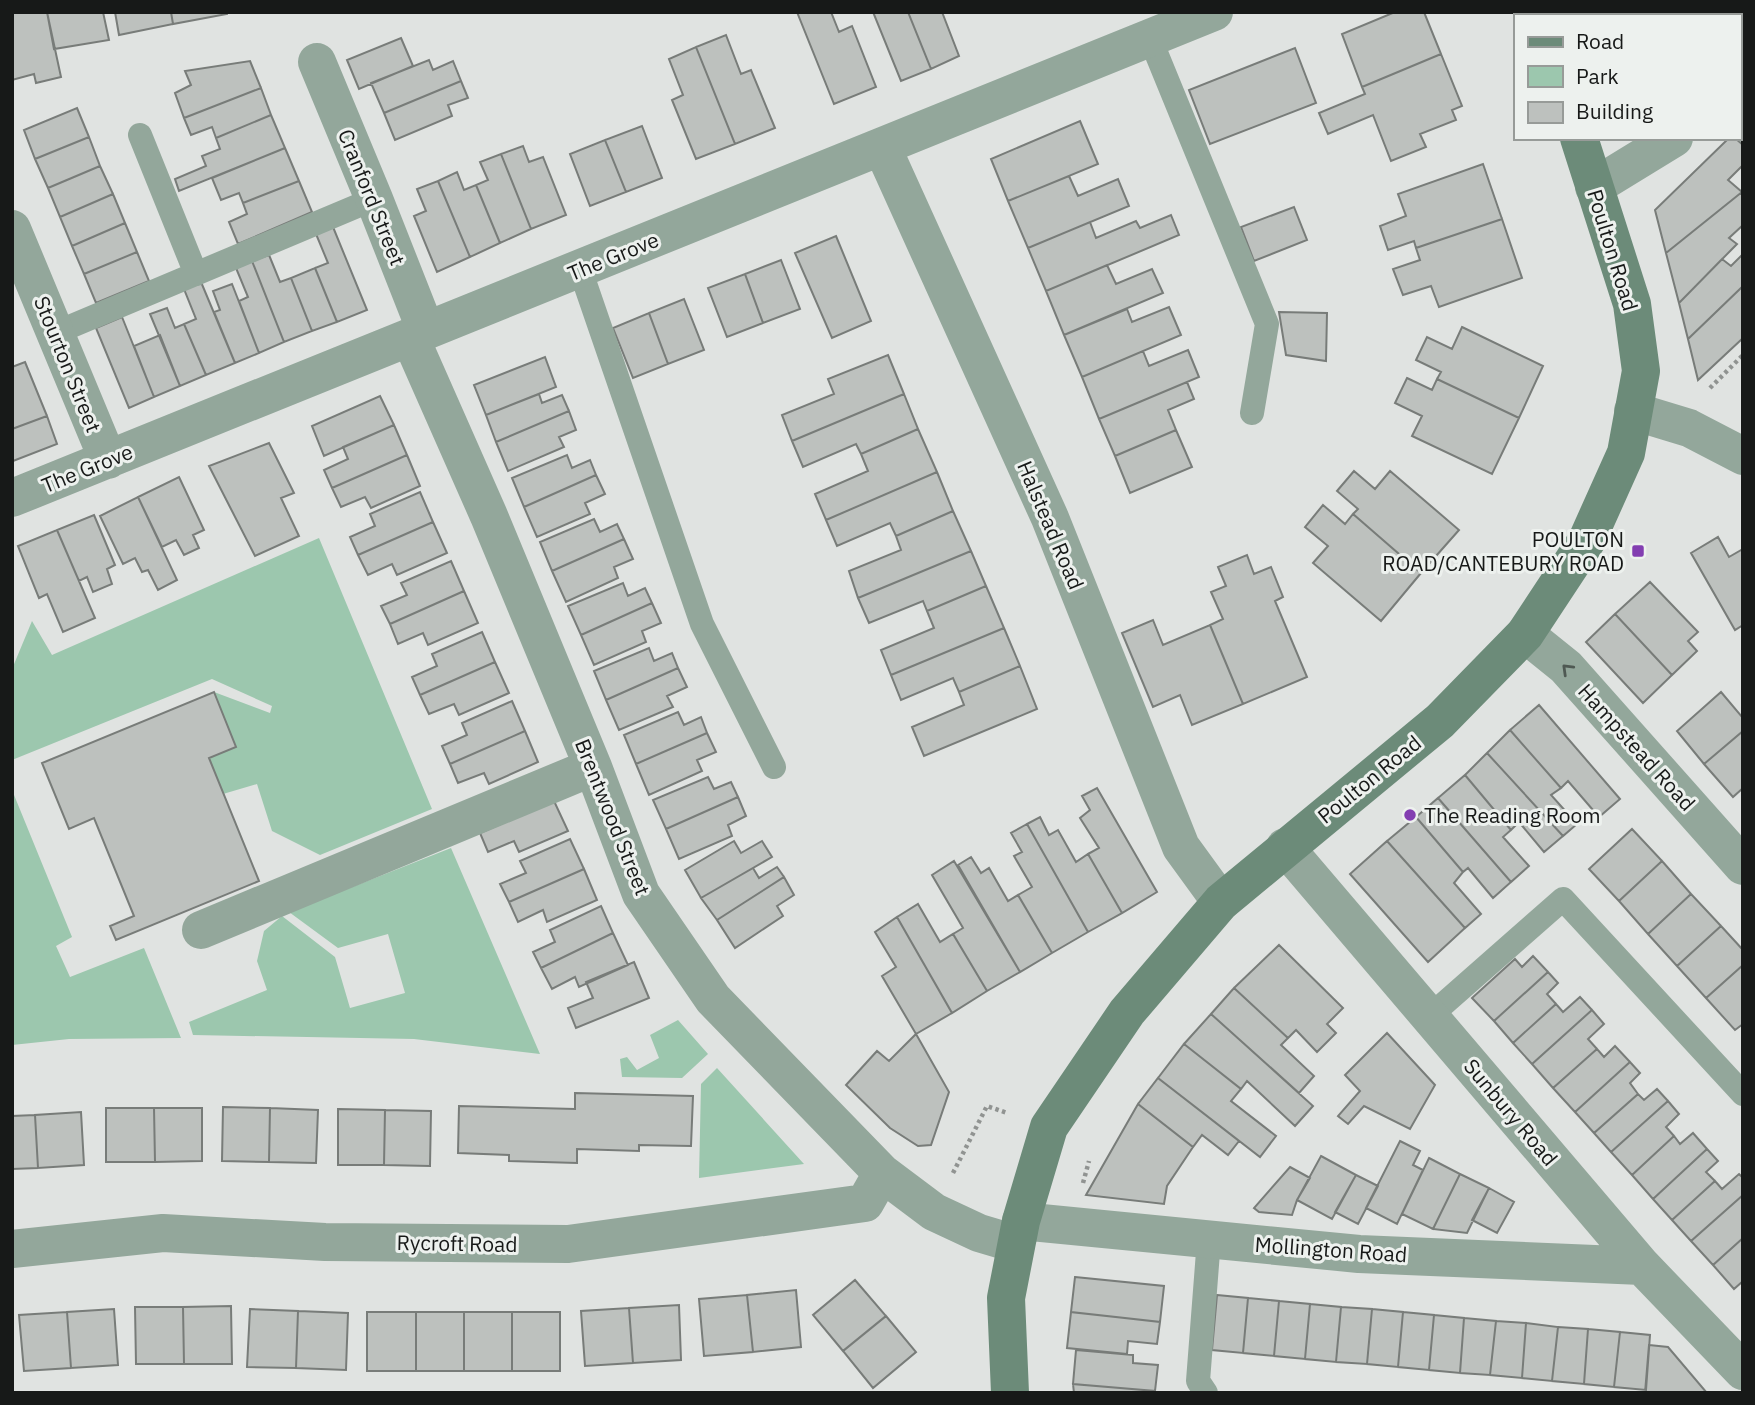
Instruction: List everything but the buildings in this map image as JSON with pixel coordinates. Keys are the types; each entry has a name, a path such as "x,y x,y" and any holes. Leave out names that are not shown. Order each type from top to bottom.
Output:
{"main road":[{"name":"Poulton Road","path":"1010,1393 1006,1298 1018,1233 1049,1127 1127,1012 1221,902 1440,722 1525,635 1587,540 1626,453 1641,371 1632,304 1580,140"}],"street":[{"name":"The Grove","path":"12,498 1214,12"},
{"name":"Cranford Street","path":"317,62 374,199 418,334"},
{"path":"1594,187 1671,140"},
{"name":"Halstead Road","path":"881,147 1050,518 1181,847 1221,902"},
{"name":"Stourton Street","path":"12,229 108,460"},
{"name":"Brentwood Street","path":"418,334 489,516 593,767 641,894 713,999 882,1173 934,1212 979,1233 1018,1233"},
{"path":"1633,411 1689,428 1743,456"},
{"name":"Hampstead Road","path":"1525,635 1566,667 1743,866"},
{"path":"201,930 593,767"},
{"name":"Sunbury Road","path":"1285,847 1642,1266 1743,1371"},
{"name":"Rycroft Road","path":"12,1249 163,1233 325,1242 568,1244 865,1203 882,1173"},
{"name":"Mollington Road","path":"1018,1233 1209,1239 1359,1254 1642,1266"}],"lane":[{"path":"1150,38 1267,324 1252,413"},
{"path":"140,135 196,274"},
{"path":"55,333 374,199"},
{"path":"580,269 702,624 774,767"},
{"path":"1430,1016 1563,899 1743,1094"},
{"path":"1206,1393 1198,1381 1209,1239"}],"green space":[{"path":"319,538 432,809 320,855 272,831 257,784 223,794 209,758 236,747 214,692 270,713 272,706 212,679 12,760 12,669 32,621 52,655"},
{"path":"12,790 72,937 56,946 70,977 144,948 181,1038 69,1039 12,1045"},
{"path":"451,848 540,1054 414,1039 193,1035 189,1022 267,990 257,961 264,931 282,916 335,957 350,1008 405,993 388,934 338,948 289,912"},
{"path":"678,1020 708,1054 682,1078 622,1077 620,1059 627,1057 637,1070 659,1058 650,1035"},
{"path":"717,1068 804,1164 699,1178 701,1084"}],"place":[{"name":"POULTON ROAD/CANTEBURY ROAD","path":"1638,551"},
{"name":"The Reading Room","path":"1410,815"}]}
